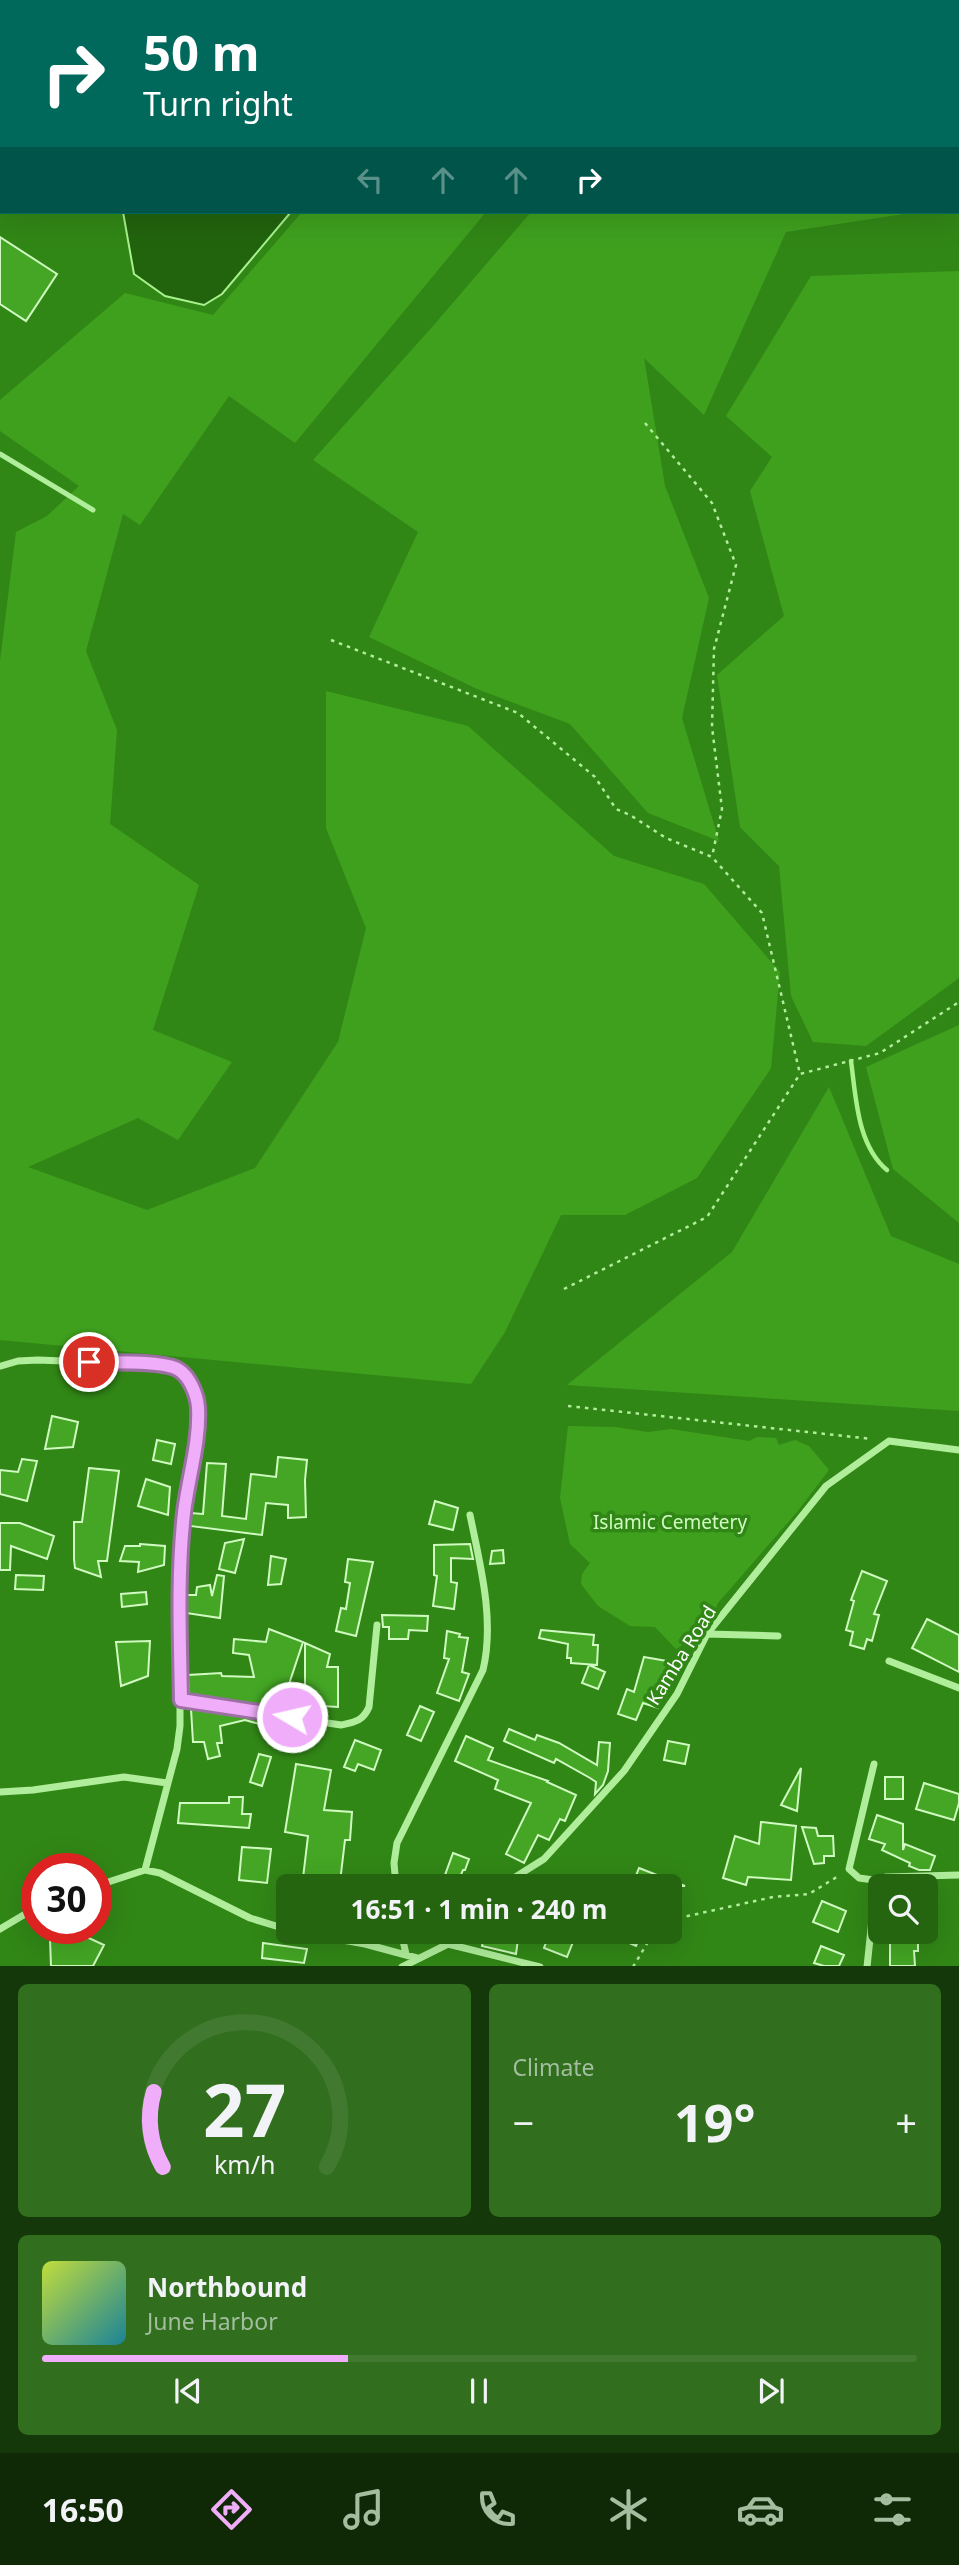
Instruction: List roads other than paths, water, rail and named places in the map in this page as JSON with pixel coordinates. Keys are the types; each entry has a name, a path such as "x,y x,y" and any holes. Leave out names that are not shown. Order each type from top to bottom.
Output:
{"street":[{"path":"1,1366 18,1361 38,1360 165,1365 180,1371 192,1387 197,1404 198,1429 184,1515 180,1620 181,1700 177,1749 145,1870"},
{"name":"Kamba Road","path":"520,1874 544,1859 624,1771 677,1694 707,1634 826,1486 889,1441 959,1450"},
{"path":"395,1874 397,1843 484,1670 488,1650 483,1576 470,1515"},
{"path":"181,1700 341,1725 358,1722 369,1707 377,1625"},
{"path":"707,1634 778,1636"},
{"path":"889,1661 959,1688"},
{"path":"868,1879 859,1878 849,1869 874,1764"},
{"path":"0,1792 124,1777 167,1783"},
{"path":"112,1881 145,1870 175,1879 276,1926"},
{"path":"938,1875 959,1875"},
{"path":"0,1929 21,1917"},
{"path":"357,1944 417,1958"},
{"path":"404,1944 406,1954"},
{"path":"402,1966 448,1944 540,1966"},
{"path":"867,1966 870,1944"}],"lane":[{"path":"0,454 93,510"}],"waterway":[{"path":"851,1061 864,1134 877,1160 887,1170"}],"park label":[{"name":"Islamic Cemetery","path":"670,1522"}]}
